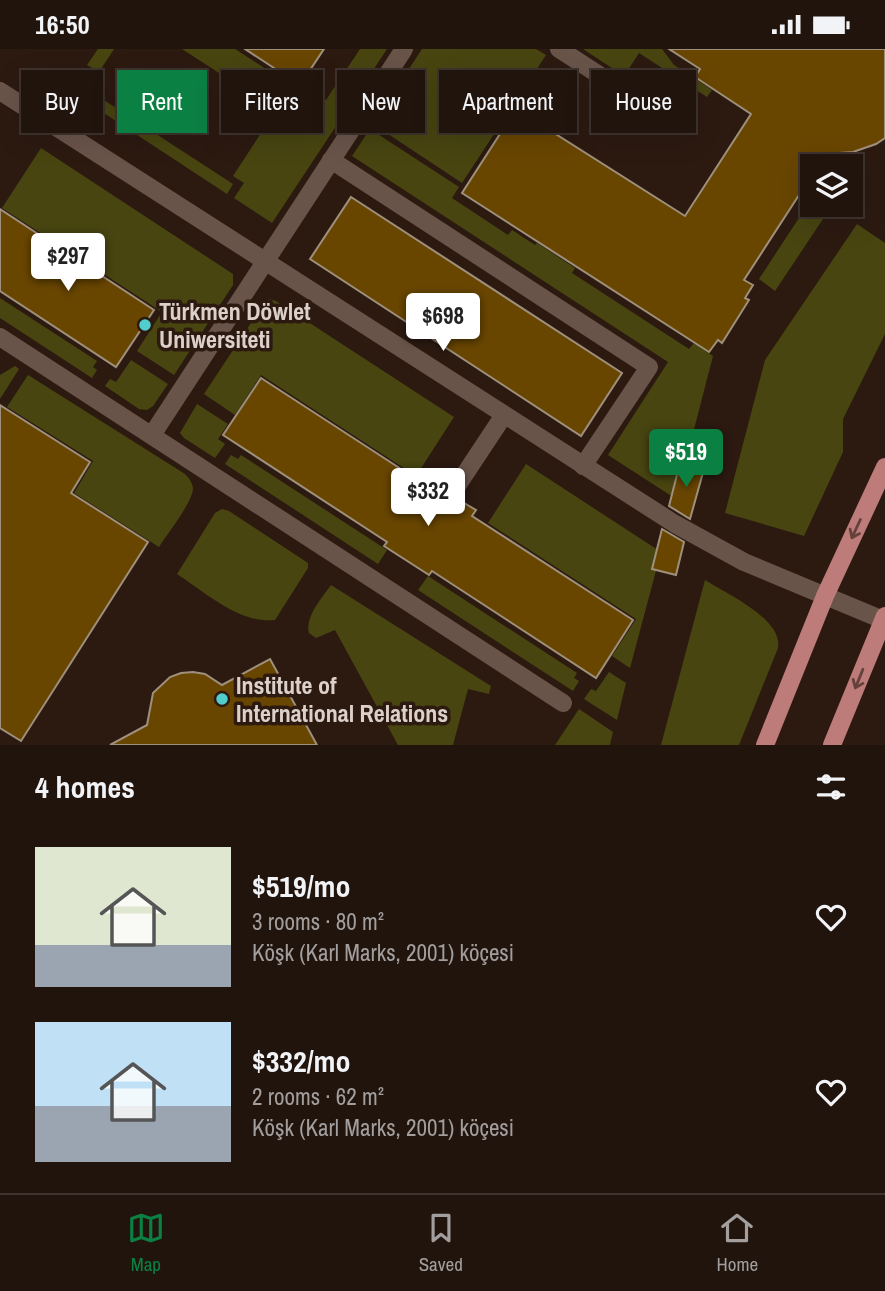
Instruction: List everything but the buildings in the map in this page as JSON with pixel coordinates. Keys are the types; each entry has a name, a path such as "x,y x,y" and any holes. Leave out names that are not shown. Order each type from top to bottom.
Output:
{"main road":[{"path":"765,745 825,596 885,467"},
{"path":"832,745 884,618"}],"street":[{"path":"152,435 404,49"},
{"path":"559,49 591,70"},
{"path":"0,91 583,466 700,538 744,562 884,618"},
{"path":"331,160 649,367 583,466"},
{"path":"2,343 152,435 563,703"},
{"path":"455,489 504,415"}],"shaded area":[{"path":"98,49 114,49 100,70 87,65"},
{"path":"182,49 235,49 267,70 221,70 221,74"},
{"path":"360,49 387,49 373,70 346,70"},
{"path":"422,49 536,49 546,55 536,70 439,70 439,133 495,133 462,183 387,133 425,133 425,70 408,70"},
{"path":"583,49 662,49 674,65 682,70 665,70 639,53 628,70 615,70"},
{"path":"696,79 712,90 707,97 696,90"},
{"path":"337,84 337,125 272,223 234,198 244,183 233,176 261,133 323,133 323,98 326,100"},
{"path":"103,100 117,109 117,122 103,113"},
{"path":"134,133 155,133 233,184 227,194"},
{"path":"367,133 376,133 459,187 452,198 508,235 512,230 535,245 537,243 575,268 572,273 689,349 694,343 713,356 676,499 608,455 668,362 352,156"},
{"path":"41,148 233,274 233,285 174,375 137,351 162,312 2,208"},
{"path":"800,216 824,217 775,291 759,279"},
{"path":"857,224 885,243 885,334 843,419 843,452 804,536 725,513 765,360"},
{"path":"0,298 97,361 93,367 97,370 92,378 0,318"},
{"path":"269,299 454,417 416,476 261,375 235,415 204,394"},
{"path":"131,360 168,384 153,406 147,410 139,409 105,386 110,379 116,382"},
{"path":"15,366 19,369 0,399 0,375"},
{"path":"28,375 189,479 193,488 189,501 159,547 74,493 93,461 7,407"},
{"path":"197,404 228,424 218,439 225,444 215,458 180,433"},
{"path":"231,455 238,459 241,455 387,550 378,564 225,464"},
{"path":"526,464 661,552 630,668 612,656 636,619 488,523"},
{"path":"222,509 308,563 308,568 275,620 262,620 236,612 177,574 215,513"},
{"path":"428,576 577,673 574,678 579,681 573,691 418,590"},
{"path":"705,580 763,617 777,637 778,648 739,745 661,745"},
{"path":"331,585 491,686 489,694 468,689 453,745 398,745 335,630 316,638 309,633 309,620"},
{"path":"609,672 626,683 617,720 584,699 591,689 596,691"},
{"path":"579,709 613,732 610,745 555,745"}],"place":[{"name":"Türkmen Döwlet Uniwersiteti","path":"145,325"},
{"name":"Institute of International Relations","path":"222,699"}]}
